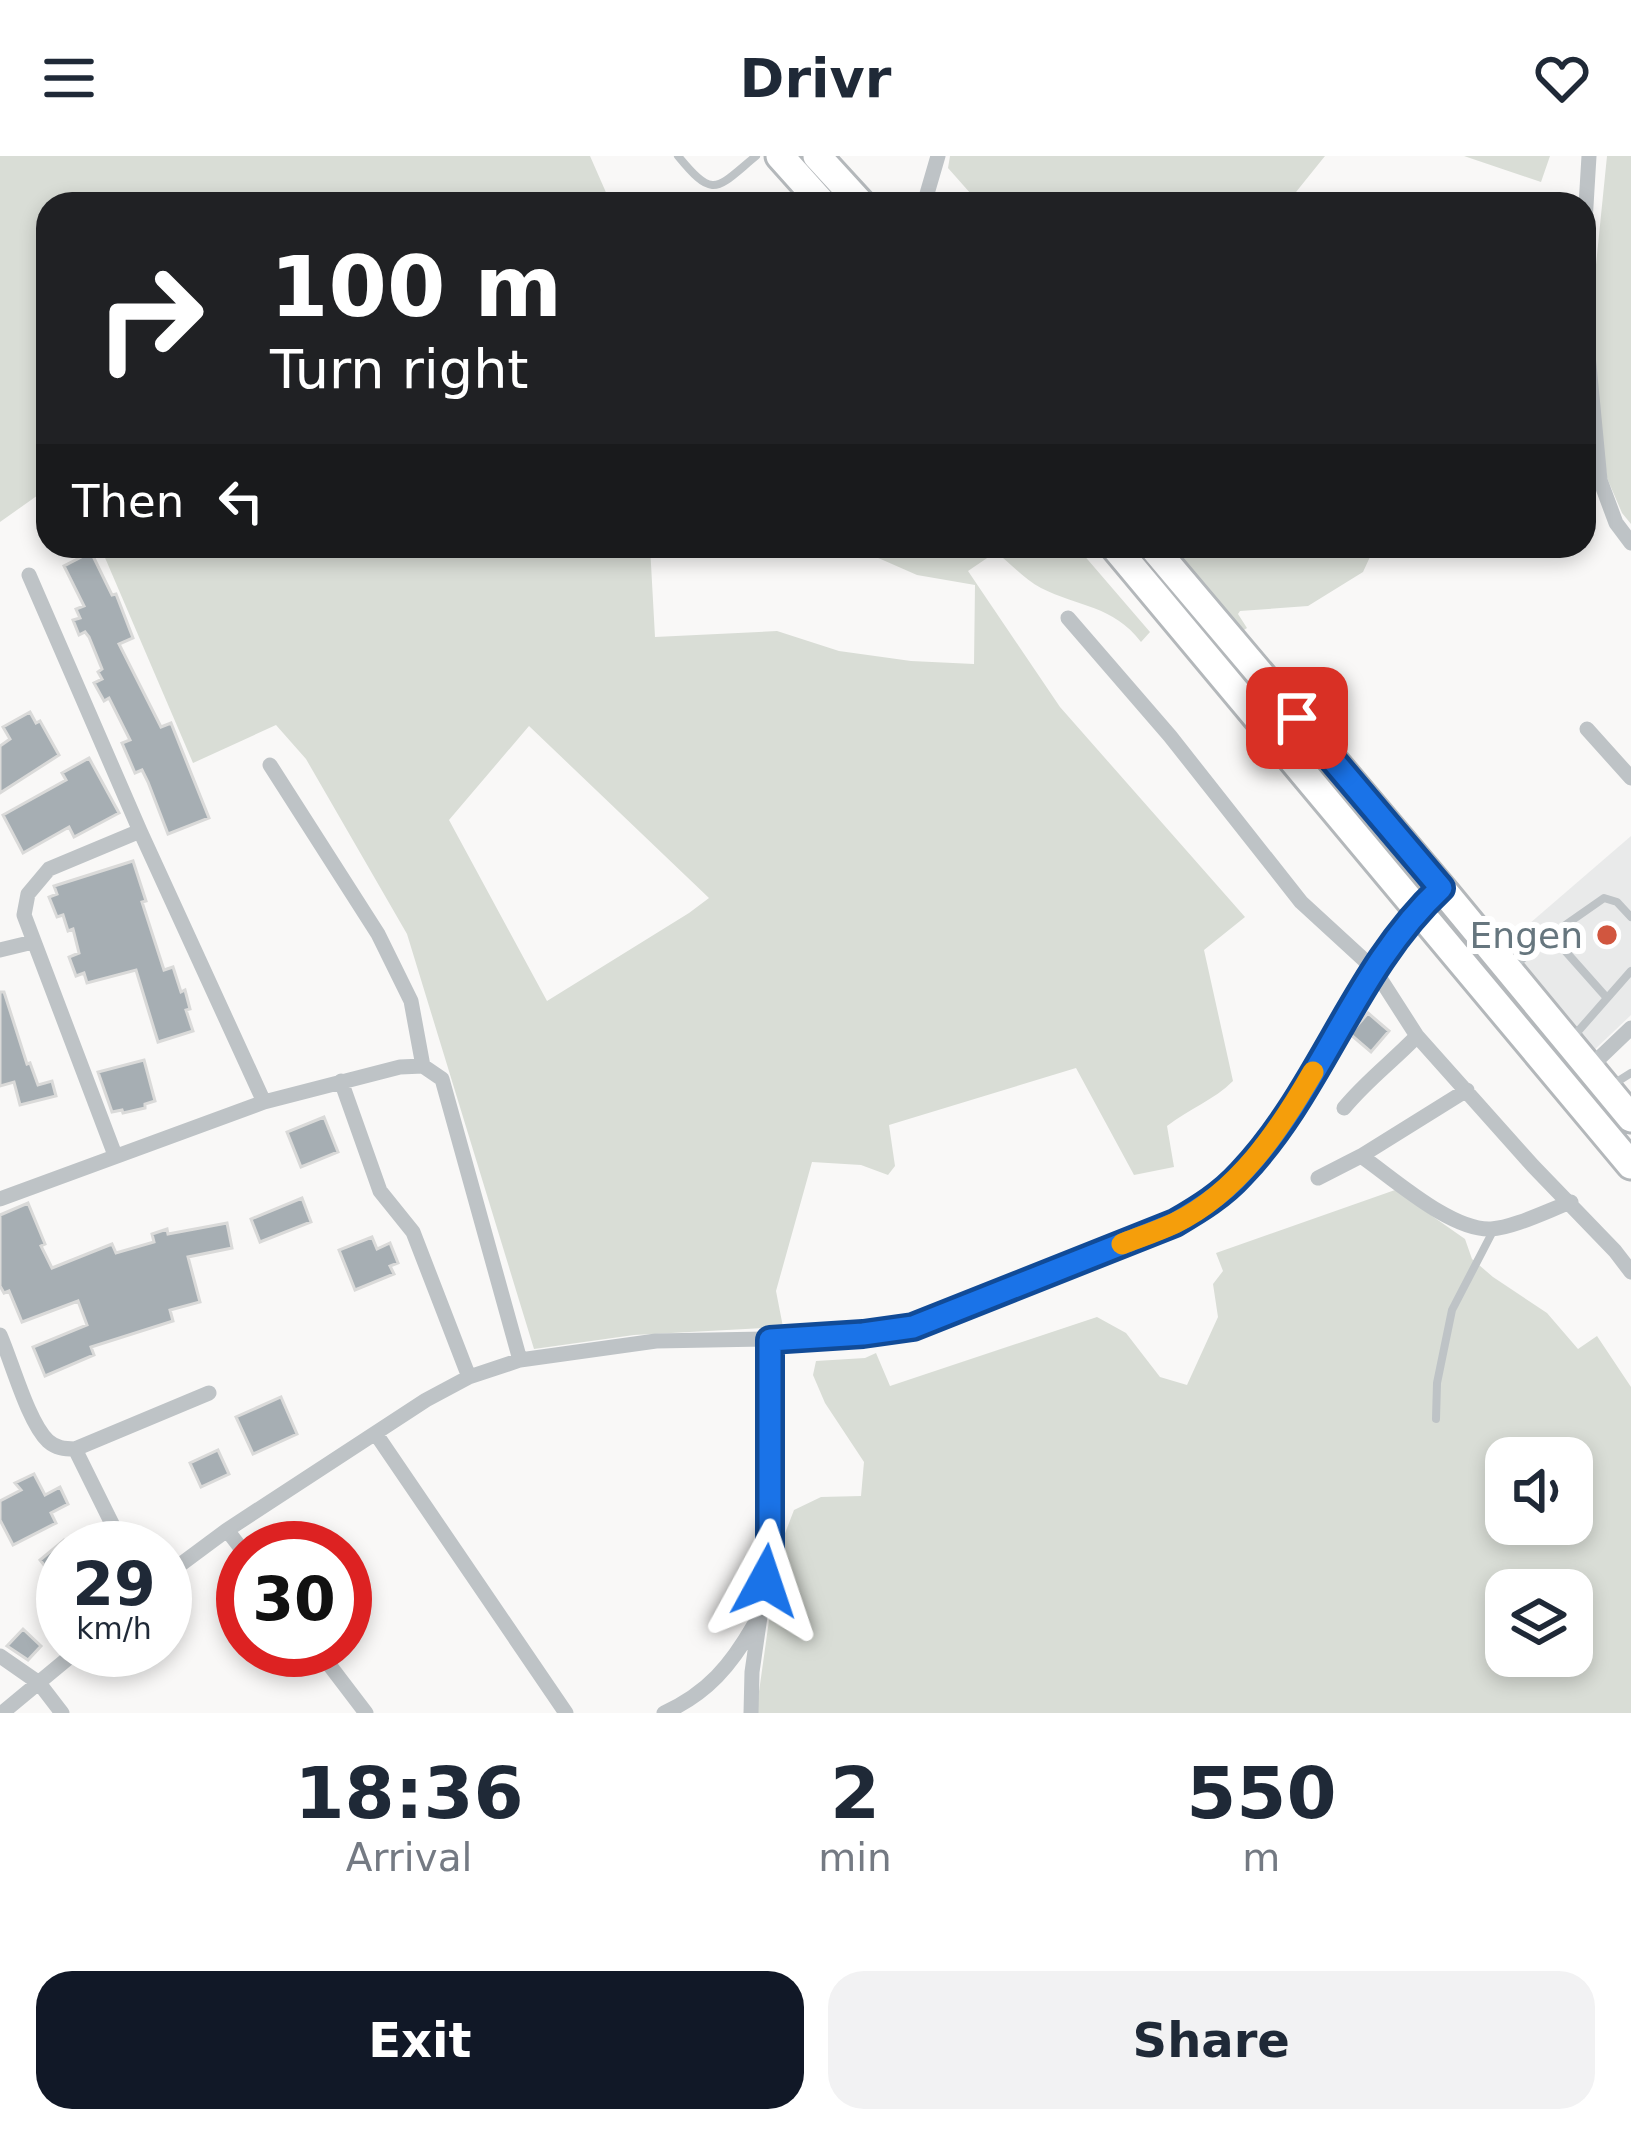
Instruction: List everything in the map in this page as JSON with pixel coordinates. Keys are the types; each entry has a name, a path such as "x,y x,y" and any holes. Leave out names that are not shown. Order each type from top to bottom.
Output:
{"highway":[{"path":"780,156 812,192"},
{"path":"817,156 850,192"},
{"path":"1124,558 1631,1165"},
{"path":"1162,558 1631,1118"}],"street":[{"path":"928,192 938,156"},
{"path":"1587,192 1589,156"},
{"path":"1596,438 1600,480 1616,523 1631,542"},
{"path":"29,574 264,1102"},
{"path":"1068,618 1170,736 1301,902 1374,969 1417,1036 1631,1272"},
{"path":"1587,729 1631,778"},
{"path":"270,765 378,934 411,1001 423,1066"},
{"path":"115,1155 24,915 28,894 49,868 140,831"},
{"path":"241,1521 426,1400 470,1377 520,1360 656,1341 770,1340 913,1327 1175,1223 1212,1201 1243,1173 1293,1107 1374,969 1417,910 1441,888"},
{"path":"0,950 33,941"},
{"path":"1597,1078 1631,1028"},
{"path":"1344,1108 1417,1036"},
{"path":"0,1198 264,1102 400,1067 423,1066 442,1079 520,1360"},
{"path":"341,1081 380,1191 413,1232 470,1377"},
{"path":"1318,1178 1467,1090"},
{"path":"1361,1156 1472,1228 1494,1230 1571,1202"},
{"path":"0,1335 38,1429 52,1444 75,1449 209,1393"},
{"path":"751,1713 752,1672 770,1547 770,1340"},
{"path":"376,1433 566,1713"},
{"path":"75,1449 111,1521"},
{"path":"664,1713 708,1686 733,1661 760,1615"},
{"path":"0,1656 39,1683 62,1713"},
{"path":"2,1713 46,1677"},
{"path":"339,1677 366,1713"}],"lane":[{"path":"678,156 700,183 711,186 722,184 756,156"},
{"path":"1509,971 1604,898 1617,902 1631,917"},
{"path":"1551,935 1607,998"},
{"path":"1568,1043 1631,971"},
{"path":"1597,1078 1631,1073"},
{"path":"1436,1419 1437,1383 1452,1310 1494,1230"}],"shaded area":[{"path":"0,156 590,156 606,192 36,192 36,496 0,522"},
{"path":"950,156 1325,156 1296,192 969,192 948,168"},
{"path":"1464,156 1550,156 1541,182"},
{"path":"1607,156 1631,156 1631,524 1607,478 1596,390 1596,265"},
{"path":"105,558 651,558 655,637 777,631 839,651 974,664 975,585 917,575 878,558 987,558 968,571 1060,707 1245,917 1204,950 1233,1081 1167,1126 1174,1167 1134,1175 1076,1068 889,1125 895,1166 888,1175 861,1165 812,1162 776,1291 783,1327 634,1335 534,1349 407,934 306,759 276,725 193,763","holes":["529,726 709,898 547,1001 449,820"]},
{"path":"1003,558 1086,558 1150,632 1141,642 1107,614 1035,585"},
{"path":"1170,558 1369,558 1363,572 1308,606 1240,611 1247,628 1235,636"},
{"path":"1631,836 1631,1015 1589,1055 1500,949"},
{"path":"1395,1190 1465,1239 1472,1259 1547,1313 1578,1349 1597,1336 1631,1387 1631,1713 756,1713 779,1549 794,1510 821,1497 861,1496 864,1462 825,1403 813,1375 816,1361 876,1353 890,1386 1097,1317 1126,1333 1160,1377 1187,1385 1218,1317 1213,1284 1223,1271 1216,1253"}],"building":[{"path":"79,558 94,558 112,595 116,594 133,638 119,644 161,727 171,723 209,818 168,834 142,770 135,773 122,743 130,740 109,698 104,701 94,683 102,679 98,672 102,669 89,637 85,632 79,635 73,620 80,618 76,609 84,606 64,566"},
{"path":"30,712 59,755 0,793 0,746 10,739 3,727"},
{"path":"89,758 119,813 74,837 69,827 23,853 3,815 66,780 62,773"},
{"path":"133,861 164,970 173,967 190,1009 186,1010 193,1031 158,1042 136,970 87,983 84,973 76,976 69,957 79,953 73,929 68,931 63,915 57,917 49,897 57,894 54,886"},
{"path":"0,992 4,992 38,1085 52,1081 56,1096 20,1105 14,1082 0,1086"},
{"path":"1368,1013 1389,1031 1371,1052 1350,1034"},
{"path":"144,1060 155,1101 145,1108 112,1112 98,1072"},
{"path":"324,1117 338,1152 301,1167 287,1132"},
{"path":"302,1198 311,1222 260,1242 251,1219"},
{"path":"28,1203 52,1268 112,1244 116,1253 154,1242 152,1234 167,1229 168,1234 227,1223 232,1248 188,1257 200,1302 170,1310 173,1321 91,1347 94,1355 45,1376 33,1347 87,1325 78,1301 22,1322 9,1291 4,1293 0,1286 0,1215"},
{"path":"372,1237 377,1249 390,1243 398,1263 390,1266 394,1274 355,1290 339,1250"},
{"path":"281,1397 297,1434 253,1454 236,1417"},
{"path":"218,1450 229,1474 201,1487 190,1463"},
{"path":"34,1474 45,1495 60,1487 68,1504 51,1513 55,1521 36,1521 36,1533 13,1545 0,1520 0,1501 21,1490 15,1483"},
{"path":"23,1629 36,1641 36,1651 28,1660 7,1646"}],"slow traffic":[{"path":"1122,1244 1175,1223 1212,1201 1243,1173 1313,1072"}],"place":[{"name":"Engen","path":"1607,935"}],"route":[{"path":"765,1581 770,1547 770,1340 913,1327 1175,1223 1212,1201 1243,1173 1293,1107 1366,979 1417,910 1441,888 1297,718"}]}
